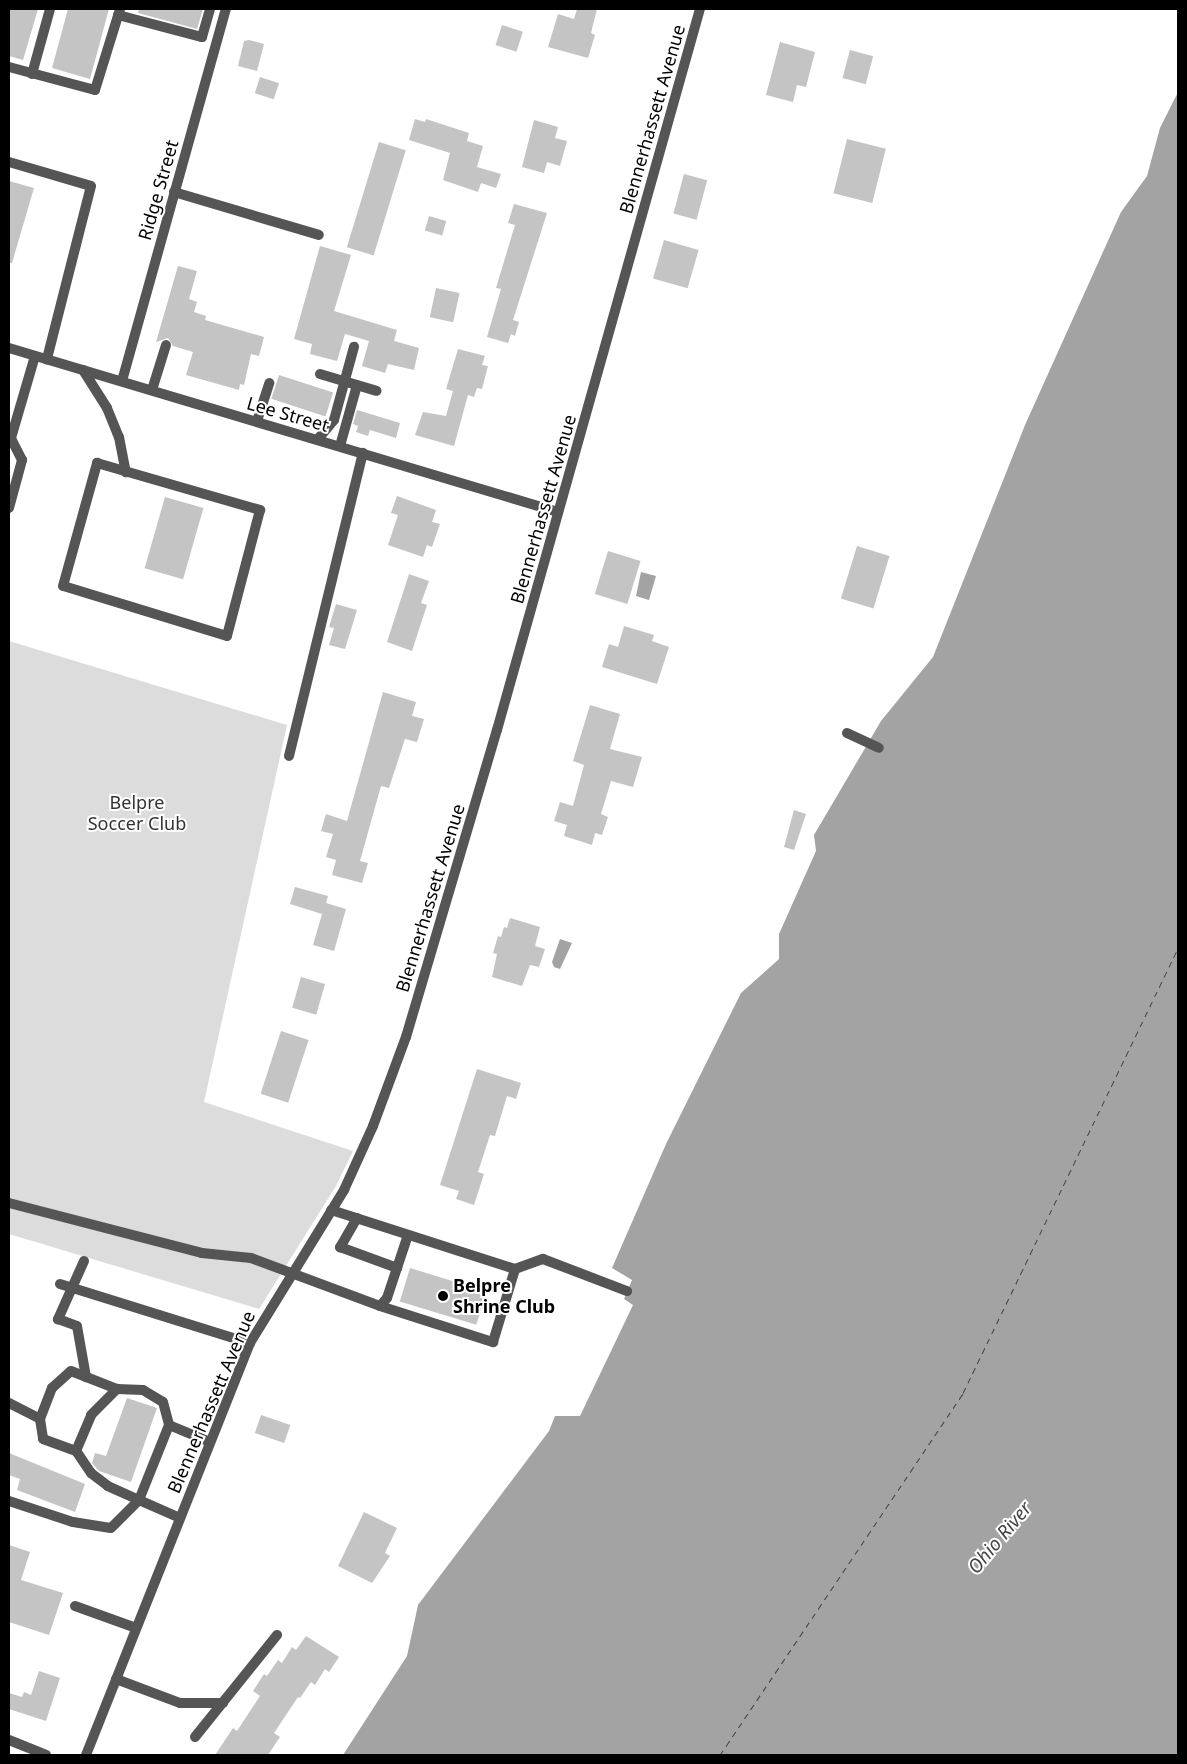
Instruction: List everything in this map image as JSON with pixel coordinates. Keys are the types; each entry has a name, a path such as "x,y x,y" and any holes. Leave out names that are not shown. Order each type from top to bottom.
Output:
{"street":[{"path":"32,74 50,9"},
{"path":"9,67 95,90 119,12 202,37 210,9"},
{"name":"Ridge Street","path":"122,381 226,9"},
{"name":"Blennerhassett Avenue","path":"86,1755 250,1343 291,1272 331,1210 362,1154 406,1037 558,512 700,9"},
{"path":"9,162 91,186 47,359"},
{"path":"174,192 319,235"},
{"path":"152,390 166,345"},
{"path":"318,439 334,420 346,382 354,347"},
{"name":"Lee Street","path":"9,348 558,512"},
{"path":"9,508 22,460 11,438 35,356"},
{"path":"83,370 107,408 119,437 126,472"},
{"path":"320,374 377,391"},
{"path":"257,421 268,383"},
{"path":"340,446 357,385"},
{"path":"289,756 363,453"},
{"path":"97,462 126,472 260,510 227,636 62,586 97,462"},
{"path":"847,733 879,748"},
{"path":"9,1204 202,1253 251,1258 380,1306 493,1342 515,1269"},
{"path":"331,1210 515,1269 543,1259 627,1291"},
{"path":"357,1218 340,1246 397,1268"},
{"path":"380,1306 387,1298 408,1235"},
{"path":"84,1262 58,1319 77,1326 86,1377"},
{"path":"60,1284 250,1343"},
{"path":"9,1501 73,1522 111,1528 139,1500 169,1425 163,1402 143,1390 117,1389 71,1371 52,1388 40,1419 43,1439 76,1451 91,1473 108,1486 139,1500 180,1518"},
{"path":"76,1451 91,1415 117,1389"},
{"path":"9,1403 40,1419"},
{"path":"169,1425 210,1442"},
{"path":"75,1606 136,1628"},
{"path":"195,1737 277,1636"},
{"path":"116,1679 180,1703 223,1703"},
{"path":"9,1740 46,1755"}],"green space":[{"name":"Belpre Soccer Club","path":"9,641 287,725 204,1102 353,1151 336,1186 259,1309 9,1234"}],"water":[{"name":"Ohio River","path":"1178,92 1178,1755 343,1755 407,1656 418,1605 549,1431 555,1416 580,1416 633,1305 624,1299 632,1280 612,1268 666,1144 741,993 779,959 779,934 816,851 814,835 881,721 933,657 1025,425 1121,212 1147,176 1160,128"},
{"path":"641,572 656,576 649,600 636,596"},
{"path":"560,939 572,943 560,969 554,967 552,962"}],"building":[{"path":"9,9 38,9 23,60 9,56"},
{"path":"68,9 109,9 90,79 52,68"},
{"path":"139,9 203,9 197,29 138,13"},
{"path":"577,9 597,9 591,33 595,35 588,58 548,47 558,14 574,19"},
{"path":"502,25 523,32 516,52 496,45"},
{"path":"249,40 264,44 257,71 238,66 244,41"},
{"path":"780,42 815,52 806,87 797,85 793,102 766,95"},
{"path":"850,50 873,56 866,84 842,78"},
{"path":"260,77 279,83 274,99 255,93"},
{"path":"415,119 425,122 426,119 469,133 467,141 483,146 477,167 501,174 496,188 481,183 478,192 443,180 450,153 409,140"},
{"path":"534,120 558,127 555,138 567,141 560,166 547,162 544,173 522,167"},
{"path":"847,139 886,149 872,203 833,193"},
{"path":"379,142 406,150 374,255 347,247"},
{"path":"684,174 707,180 697,220 673,214"},
{"path":"9,181 34,188 12,263 9,263"},
{"path":"514,204 547,213 513,320 519,322 515,336 511,334 508,343 487,337 501,289 496,288 515,225 508,223"},
{"path":"429,216 446,221 442,235 425,230"},
{"path":"664,240 699,250 688,288 653,278"},
{"path":"320,246 351,255 334,311 397,330 394,341 419,348 414,370 388,364 385,373 362,366 369,341 345,334 337,361 310,354 312,344 294,339"},
{"path":"178,266 197,271 189,299 197,302 194,312 206,316 205,320 264,337 259,356 251,354 244,385 240,384 239,390 186,375 193,352 173,346 168,338 156,342"},
{"path":"436,288 459,293 453,322 430,317"},
{"path":"458,349 485,356 482,365 488,366 482,389 477,388 474,397 468,395 454,446 415,435 423,412 446,416 453,391 446,389"},
{"path":"279,375 333,393 325,416 271,399"},
{"path":"357,410 400,423 396,438 370,430 368,436 356,432 358,426 353,424"},
{"path":"397,496 436,510 432,522 440,524 432,547 427,545 423,557 388,545 398,515 391,513"},
{"path":"165,497 203,508 183,579 145,568"},
{"path":"857,546 890,556 873,609 841,599"},
{"path":"608,551 641,561 627,604 595,594"},
{"path":"409,574 429,581 421,603 427,605 412,651 387,642"},
{"path":"336,604 357,610 345,649 329,645 334,628 329,627"},
{"path":"624,626 654,635 652,641 669,647 657,684 602,667 609,644 618,647"},
{"path":"383,692 416,702 412,716 424,719 417,742 405,739 389,788 381,786 360,861 368,863 362,883 332,875 336,860 326,857 333,834 321,831 326,814 347,821"},
{"path":"590,705 620,714 610,749 642,757 633,787 611,781 601,814 608,817 602,835 595,833 592,845 564,836 567,825 554,821 560,802 573,806 584,765 573,761"},
{"path":"794,810 806,814 794,850 784,847"},
{"path":"295,887 328,896 326,903 346,909 334,951 313,945 322,914 290,904"},
{"path":"510,918 540,927 535,946 545,949 539,967 530,965 522,986 492,977 497,954 493,953 498,936 501,937 504,927 507,928"},
{"path":"301,977 325,984 316,1015 292,1008"},
{"path":"281,1031 309,1040 288,1103 261,1094"},
{"path":"477,1069 521,1083 516,1099 507,1096 495,1136 490,1135 478,1172 484,1174 474,1205 456,1199 459,1191 440,1185"},
{"name":"Belpre Shrine Club","path":"410,1268 487,1291 476,1325 400,1301"},
{"path":"127,1398 157,1408 131,1482 99,1471 92,1463 95,1453 106,1456"},
{"path":"261,1415 290,1425 284,1443 255,1433"},
{"path":"9,1453 85,1484 75,1512 17,1490 20,1479 9,1475"},
{"path":"364,1512 397,1528 385,1553 390,1556 372,1583 338,1566"},
{"path":"9,1545 30,1552 21,1580 63,1593 49,1635 9,1622"},
{"path":"306,1636 339,1657 329,1672 325,1669 315,1685 311,1682 300,1698 298,1697 274,1733 280,1737 268,1755 215,1755 233,1728 237,1731 260,1696 253,1691 264,1674 267,1676 278,1660 282,1663 292,1647 296,1650"},
{"path":"39,1671 60,1678 46,1721 9,1709 9,1693 22,1697 24,1692 31,1695"}],"ferry route":[{"path":"720,1755 963,1393 1178,949"}],"place":[{"name":"Belpre Shrine Club","path":"443,1296"}]}
